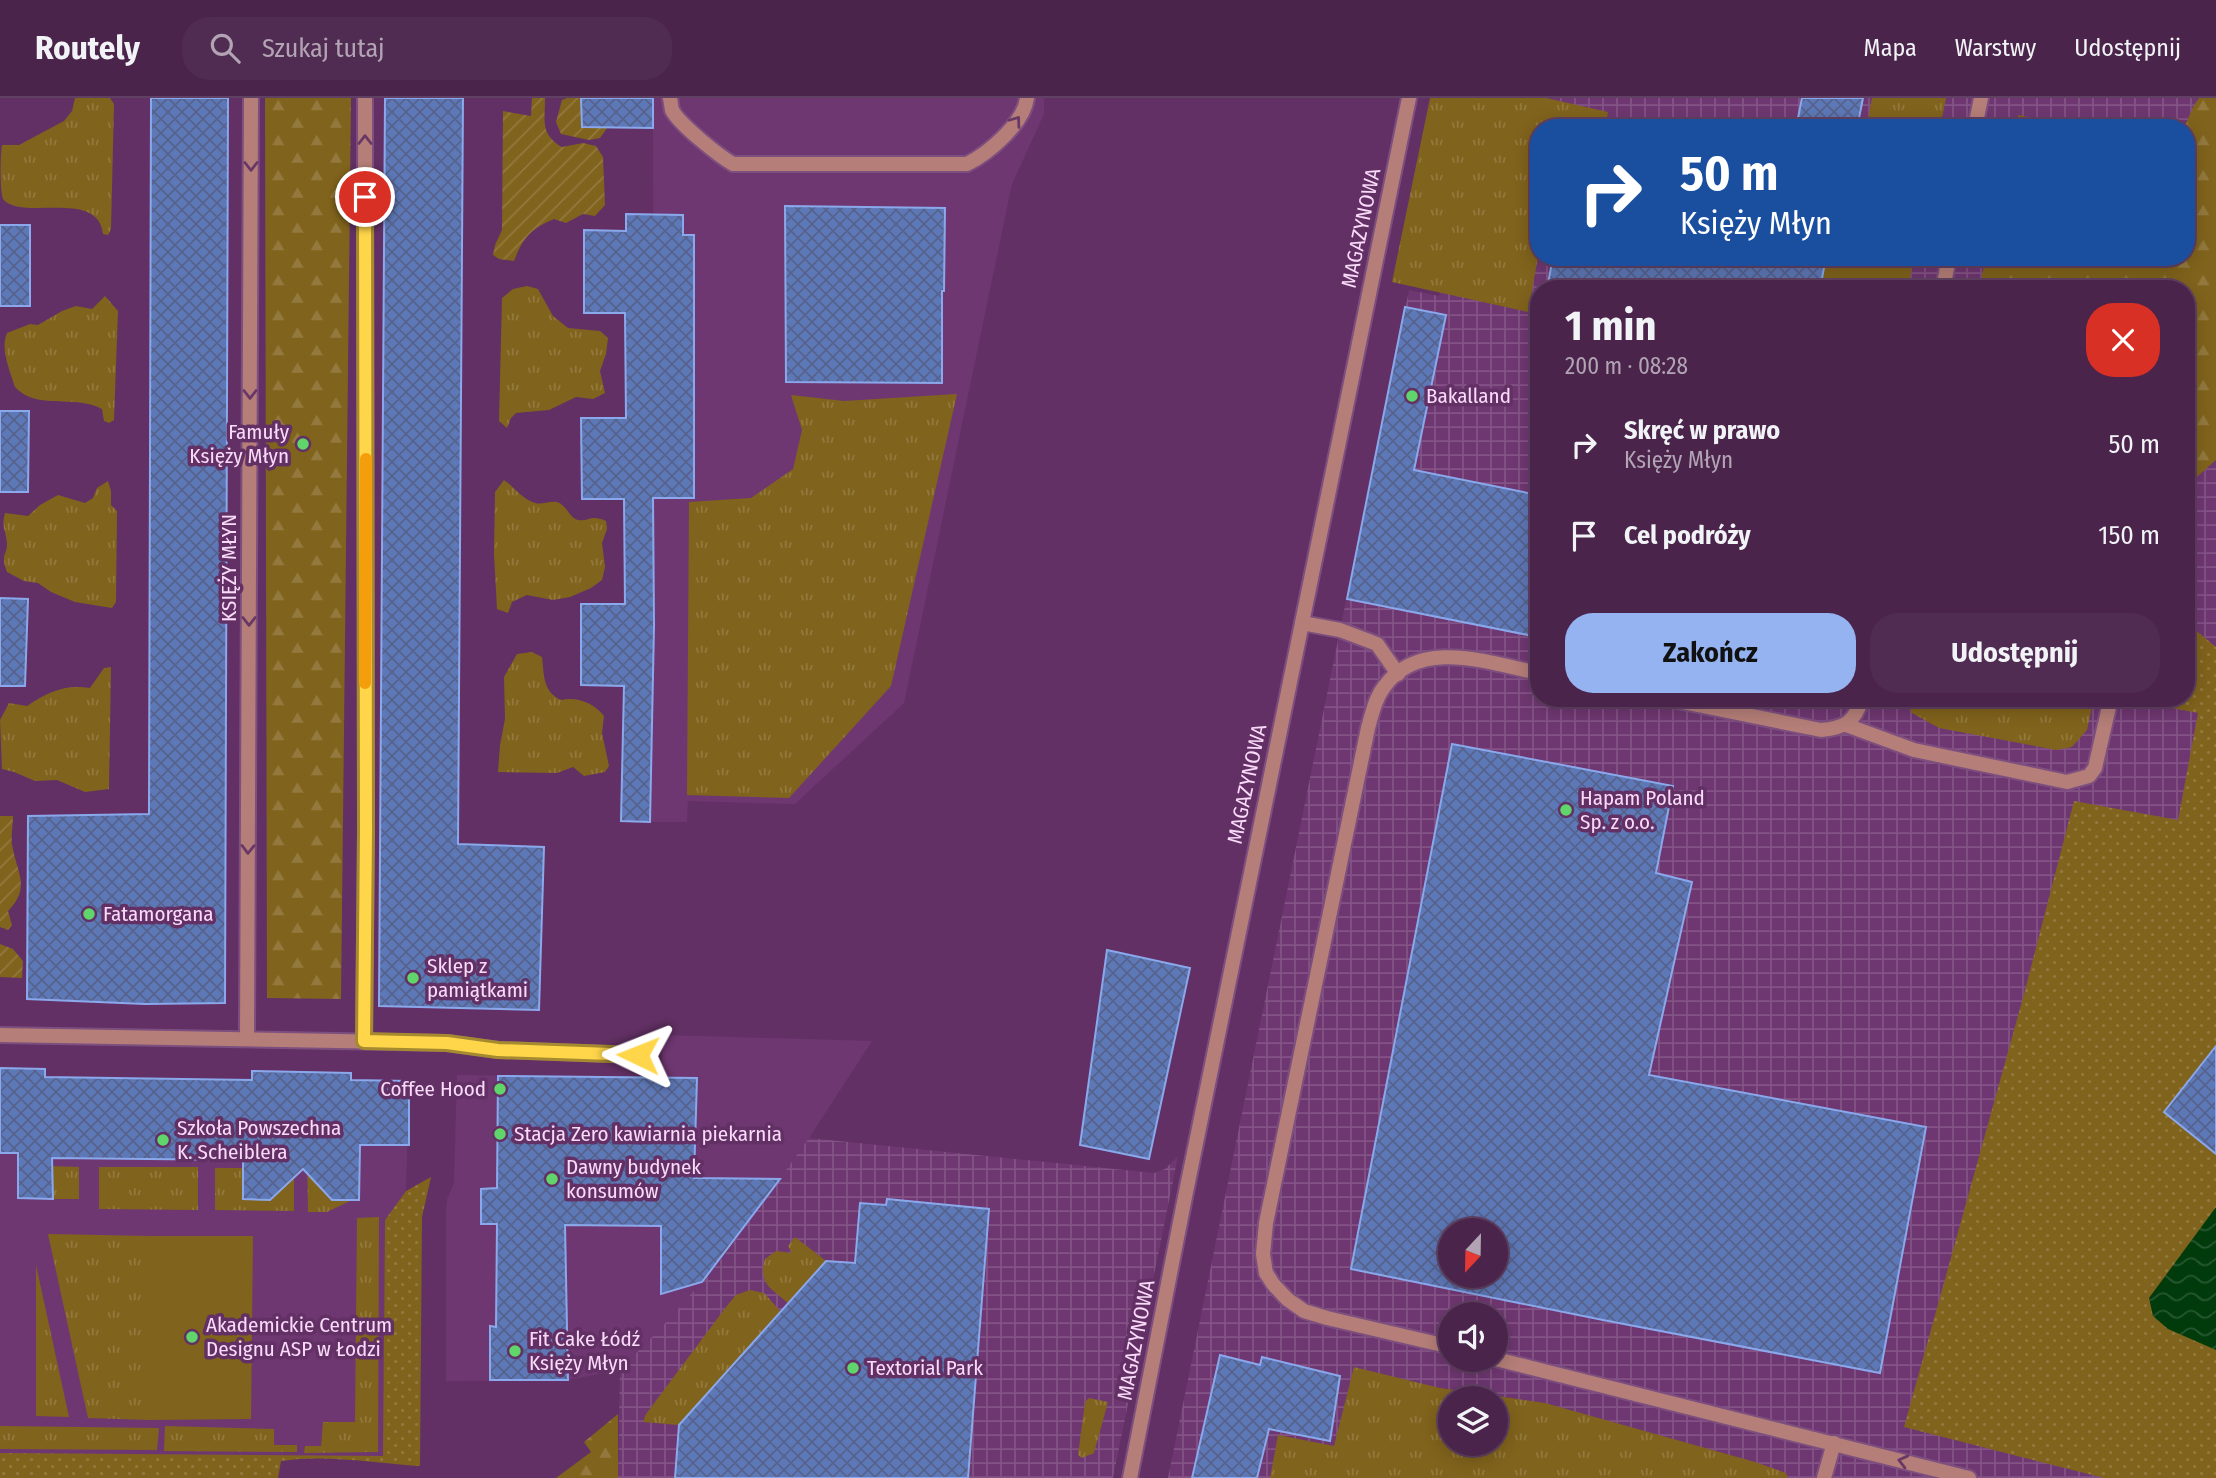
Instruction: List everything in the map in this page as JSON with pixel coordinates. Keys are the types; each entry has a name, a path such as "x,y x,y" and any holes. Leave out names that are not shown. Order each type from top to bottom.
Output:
{"street":[{"name":"KSIĘŻY MŁYN","path":"247,1039 251,98"},
{"path":"364,1041 365,98"},
{"path":"670,98 672,110 695,135 719,156 733,164 967,164 981,157 1019,121 1027,98"},
{"name":"MAGAZYNOWA","path":"1130,1478 1409,98"},
{"path":"1977,119 1981,98"},
{"path":"1301,623 1340,630 1377,645 1398,674"},
{"path":"1438,1344 1304,1311 1287,1299 1266,1273 1263,1254 1266,1223 1368,728 1384,687 1398,674 1426,660 1456,657 1530,671"},
{"path":"1707,707 1821,730 1846,725 1858,707"},
{"path":"1846,725 1914,750 2067,782 2090,776 2095,768 2109,707"},
{"path":"0,1035 447,1043 498,1050 638,1055"},
{"path":"1508,1362 1969,1478"},
{"path":"1824,1478 1834,1443"}],"shaded area":[{"path":"653,98 1044,98 1044,114 1012,184 904,703 795,804 688,801 687,822 650,822 654,634"},
{"path":"1477,98 2216,98 2216,1478 1168,1478 1409,290 1439,296"},
{"path":"663,1035 872,1041 809,1138 724,1256 620,1370 568,1380 446,1381 446,1210 447,1199 454,1183 457,1075 662,1078"},
{"name":"Akademickie Centrum Designu ASP w Łodzi","path":"0,1068 45,1069 45,1077 251,1080 252,1071 351,1073 352,1080 409,1081 406,1191 385,1220 384,1457 0,1454"},
{"name":"Textorial Park","path":"809,1138 1154,1173 1165,1169 1178,1156 1113,1478 618,1478 620,1370 724,1256"}],"green space":[{"path":"75,98 110,98 114,104 111,229 108,235 103,234 98,220 88,212 26,208 12,205 3,199 2,145 19,145 64,121 72,111"},
{"path":"265,98 351,98 341,999 267,998"},
{"path":"532,98 545,98 545,126 555,142 562,147 583,143 596,146 603,157 605,205 595,216 583,214 566,223 554,219 546,223 528,235 514,261 499,259 493,255 502,230 503,111 531,116"},
{"path":"581,98 582,127 607,128 600,138 589,140 561,134 556,122 562,100"},
{"path":"1430,98 1546,98 1608,112 1607,119 1530,119 1530,266 1536,266 1534,280 1530,280 1528,312 1392,282"},
{"path":"1872,98 1946,98 1942,119 1868,119"},
{"path":"2199,98 2216,98 2216,460 2195,479 2195,280 1981,280 1984,266 2195,266 2195,119 2188,119"},
{"path":"2018,115 2040,119 2017,119"},
{"path":"1824,266 1912,266 1910,280 1822,280"},
{"path":"527,286 538,289 553,316 568,328 600,331 608,338 600,371 605,393 593,399 576,397 549,410 516,413 507,428 499,421 502,298 513,289"},
{"path":"105,296 118,311 114,420 109,423 104,421 102,409 91,405 45,401 24,394 15,387 5,352 7,333 30,324 38,325 76,306 92,309"},
{"path":"957,394 891,686 789,798 687,795 689,502 751,498 793,469 802,430 791,395 844,401"},
{"path":"504,480 531,501 557,502 578,520 596,518 606,521 607,529 602,543 605,567 602,580 570,597 553,600 527,595 512,602 508,613 497,609 495,492"},
{"path":"108,481 111,505 117,511 116,602 112,608 75,602 38,583 24,581 7,572 4,558 7,547 5,513 28,516 40,505 58,495 85,503 93,498 97,488"},
{"path":"2195,630 2216,647 2216,1478 2104,1478 1904,1427 2024,994 2074,801 2178,820 2198,713 2167,707 2195,707"},
{"path":"532,652 542,657 545,682 555,697 585,702 604,716 602,733 609,766 605,772 584,776 573,767 557,773 498,772 505,719 504,677 517,654"},
{"path":"111,667 109,789 85,792 57,780 35,781 2,769 0,720 9,703 27,706 57,690 90,688 104,668"},
{"path":"1909,707 2092,707 2087,730 2072,747 2056,750 1939,728 1912,713"},
{"path":"0,816 13,816 12,844 21,887 8,911 12,925 8,930 0,927"},
{"path":"0,944 13,949 23,961 22,978 0,977"},
{"path":"294,1156 294,1211 215,1210 215,1168 248,1168 243,1193 250,1199 270,1200"},
{"path":"307,1157 325,1173 325,1193 332,1200 352,1200 327,1212 308,1212"},
{"path":"48,1166 79,1167 79,1199 45,1199 53,1190 52,1171"},
{"path":"99,1167 198,1167 198,1210 99,1209"},
{"path":"431,1177 422,1217 420,1466 315,1458 281,1461 278,1478 0,1478 0,1453 383,1456 385,1220 406,1191"},
{"path":"379,1217 378,1452 304,1453 305,1446 321,1446 323,1422 355,1422 357,1218"},
{"path":"48,1234 150,1236 150,1420 88,1418"},
{"path":"150,1236 253,1236 251,1419 150,1420"},
{"path":"795,1237 826,1261 788,1303 768,1285 763,1267 765,1259 776,1251 792,1253 788,1246"},
{"path":"36,1265 69,1417 36,1416"},
{"path":"750,1290 764,1293 781,1312 679,1425 643,1422 646,1414 726,1307 736,1295"},
{"path":"1354,1367 1438,1388 1438,1456 1508,1456 1508,1398 1545,1403 1755,1462 1786,1473 1788,1478 1270,1478 1278,1435 1334,1446"},
{"path":"1089,1398 1108,1402 1094,1453 1082,1458 1078,1455 1085,1402"},
{"path":"618,1414 618,1478 556,1478 591,1452 584,1442"},
{"path":"0,1426 159,1428 157,1450 0,1449"},
{"path":"165,1426 274,1429 274,1445 297,1445 297,1452 164,1451"}],"water":[{"path":"2216,1207 2216,1350 2168,1329 2153,1316 2149,1298"}],"building":[{"path":"151,98 228,98 225,1003 145,1004 27,999 28,816 149,814"},
{"path":"385,98 463,98 458,844 544,847 539,1010 379,1006"},
{"path":"581,98 653,98 653,128 582,127"},
{"path":"1802,98 1863,98 1859,119 1798,119"},
{"path":"785,206 945,208 942,383 786,382"},
{"path":"626,214 683,215 683,235 694,235 694,498 653,498 654,626 650,822 621,821 624,686 581,685 581,604 625,604 624,499 582,499 581,418 626,418 625,313 584,313 584,230 626,231"},
{"path":"0,225 30,225 30,306 0,306"},
{"path":"1551,266 1824,266 1822,280 1549,280"},
{"path":"1405,307 1446,315 1414,470 1530,493 1530,635 1347,599"},
{"path":"0,411 29,411 28,492 0,492"},
{"path":"0,598 28,599 25,686 0,686"},
{"path":"1452,744 1673,786 1656,873 1692,882 1649,1075 1926,1127 1880,1373 1445,1288 1508,1288 1508,1218 1438,1218 1438,1287 1351,1269"},
{"path":"1107,950 1190,968 1149,1159 1080,1145"},
{"path":"2216,1046 2216,1154 2164,1112"},
{"path":"0,1068 45,1069 45,1077 252,1080 252,1071 351,1073 351,1080 409,1081 409,1145 360,1145 359,1200 332,1200 303,1169 270,1200 243,1199 243,1160 52,1158 53,1199 18,1198 18,1153 0,1153"},
{"path":"498,1076 697,1078 694,1178 780,1179 702,1282 661,1294 661,1226 565,1225 568,1380 490,1380 490,1326 496,1327 497,1224 481,1224 481,1189 497,1188"},
{"name":"Textorial Park","path":"887,1199 989,1209 968,1478 675,1478 679,1425 826,1261 855,1263 860,1203 886,1205"},
{"path":"1220,1355 1260,1365 1262,1357 1340,1376 1330,1441 1269,1429 1257,1478 1192,1478"}],"slow traffic":[{"path":"365,683 366,459"}],"place":[{"name":"Bakalland","path":"1412,396"},
{"name":"Famuły Księży Młyn","path":"303,444"},
{"name":"Hapam Poland Sp. z o.o.","path":"1566,810"},
{"name":"Fatamorgana","path":"89,914"},
{"name":"Sklep z pamiątkami","path":"413,978"},
{"name":"Coffee Hood","path":"500,1089"},
{"name":"Stacja Zero kawiarnia piekarnia","path":"500,1134"},
{"name":"Szkoła Powszechna K. Scheiblera","path":"163,1140"},
{"name":"Dawny budynek konsumów","path":"552,1179"},
{"name":"Akademickie Centrum Designu ASP w Łodzi","path":"192,1337"},
{"name":"Fit Cake Łódź Księży Młyn","path":"515,1351"},
{"name":"Textorial Park","path":"853,1368"}],"route":[{"path":"365,197 364,1041 447,1043 498,1050 638,1055"}]}
